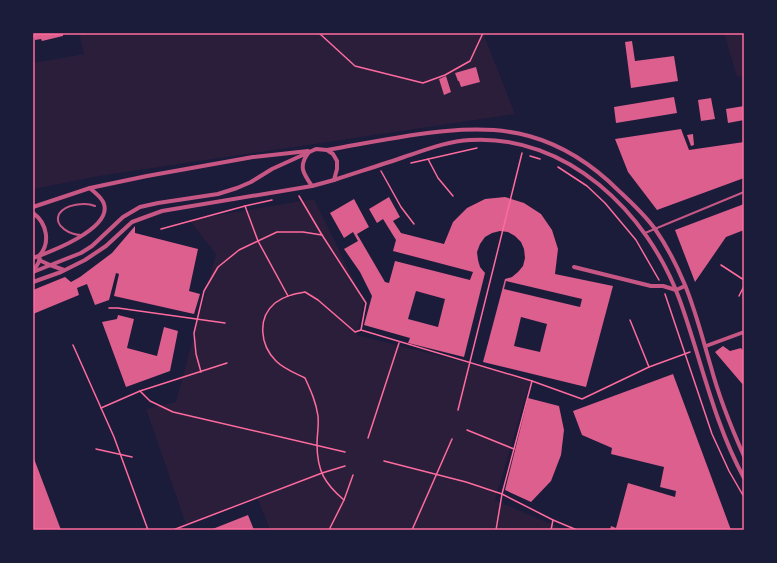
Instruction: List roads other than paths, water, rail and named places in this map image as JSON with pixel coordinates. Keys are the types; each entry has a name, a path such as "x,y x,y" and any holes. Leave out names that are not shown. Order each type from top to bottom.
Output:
{"street":[{"path":"327,150 421,134 473,130 511,132 530,136 552,144 586,162 610,182 639,210 655,229 667,250 685,286 706,346 719,392 744,456"},
{"path":"33,282 65,270 94,255 132,222 162,211 312,186 453,142 470,140 513,142 547,153 584,172 614,197 645,233 660,256 676,290 710,396 744,478"},
{"path":"33,272 81,253 92,246 124,217 140,208 158,203 218,194 237,188 251,182 272,169 321,148 333,154 337,161 337,169 334,180"},
{"path":"310,152 304,159 302,168 312,186"},
{"path":"33,207 90,188 147,176 277,153 310,152"},
{"path":"33,258 39,258 64,246 85,234 99,221 105,210 102,200 90,188"},
{"path":"33,213 42,223 46,238 44,250 33,272"},
{"path":"39,258 50,265 65,270"},
{"path":"574,267 651,286 663,286 676,290 685,286"},
{"path":"706,346 744,332"}],"lane":[{"path":"645,233 744,192"},
{"path":"85,234 77,235 66,231 60,225 58,217 63,210 76,205 88,204 95,206"}]}
